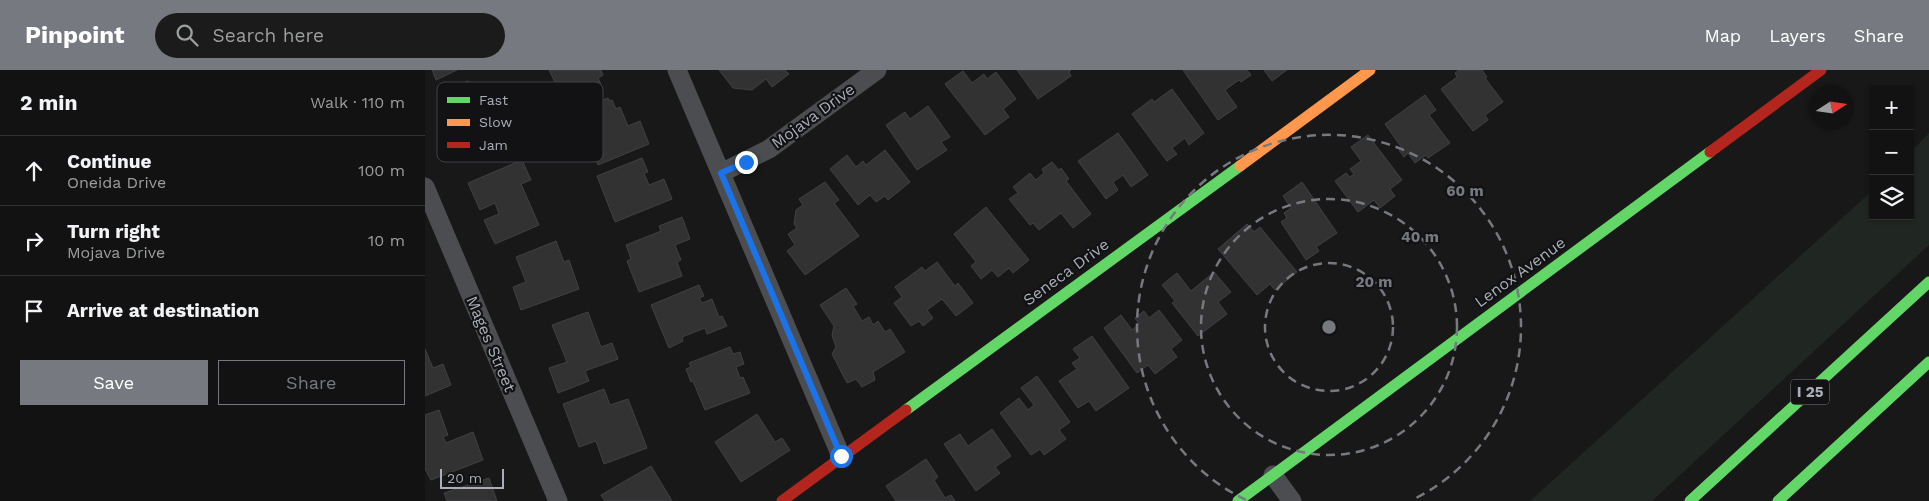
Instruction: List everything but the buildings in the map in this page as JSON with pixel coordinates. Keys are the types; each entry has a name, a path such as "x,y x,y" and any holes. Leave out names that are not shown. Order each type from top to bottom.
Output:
{"main road":[{"name":"Seneca Drive","path":"781,501 1370,70"},
{"name":"Lenox Avenue","path":"1238,501 1821,70"},
{"name":"I 25","path":"1690,501 1929,282"},
{"path":"1778,501 1929,362"}],"street":[{"path":"677,70 841,456"},
{"name":"Mojava Drive","path":"721,173 769,148 877,70"},
{"name":"Mages Street","path":"425,187 557,501"},
{"path":"1273,475 1292,501"}],"shaded area":[{"path":"1929,133 1929,245 1652,501 1530,501 1869,194 1869,220 1914,220 1914,149"}],"traffic: fast":[{"path":"1238,501 1710,152"},
{"path":"906,410 1240,166"},
{"path":"1690,501 1929,282"},
{"path":"1778,501 1929,362"}],"traffic: slow":[{"path":"1240,166 1370,70"}],"traffic: jam":[{"path":"1710,152 1821,70"},
{"path":"782,501 906,410"}],"route":[{"path":"746,162 721,173 841,456"}]}
